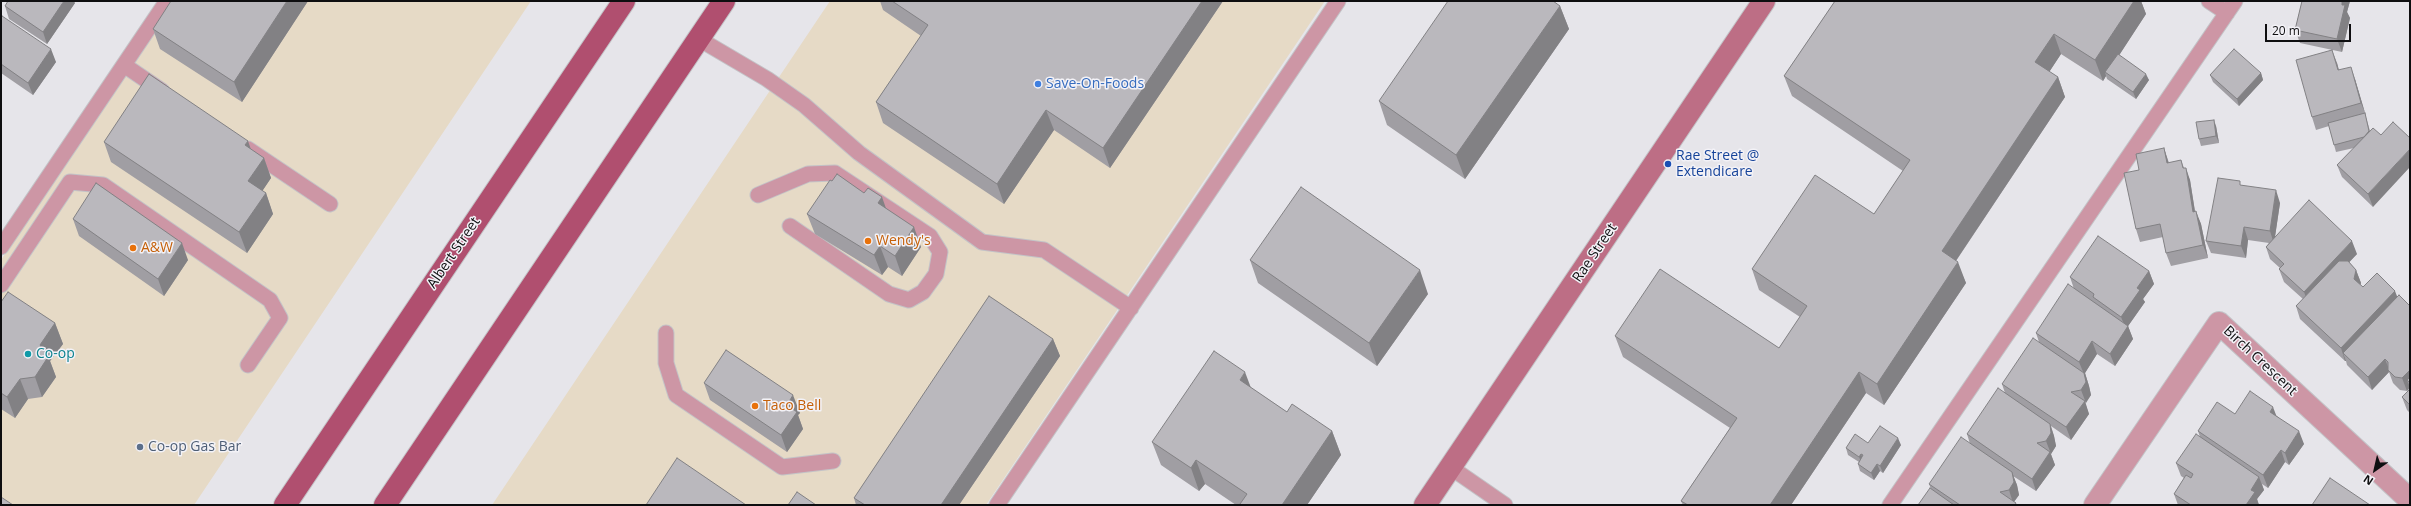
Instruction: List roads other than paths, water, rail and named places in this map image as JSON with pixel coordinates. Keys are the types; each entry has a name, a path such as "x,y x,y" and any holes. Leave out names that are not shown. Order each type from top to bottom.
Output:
{"main road":[{"name":"Albert Street","path":"285,505 624,1"},
{"path":"385,505 724,1"}],"street":[{"name":"Rae Street","path":"1425,505 1764,1"},
{"name":"Birch Crescent","path":"2095,505 2219,323 2410,500"}],"lane":[{"path":"1,247 167,1"},
{"path":"997,505 1338,1"},
{"path":"1890,505 2231,7 2209,1"},
{"path":"699,39 767,79 804,105 859,153 982,242 1044,250 1131,308"},
{"path":"124,65 176,100"},
{"path":"234,139 330,204"},
{"path":"758,195 808,174 835,173 930,236 940,252 936,274 923,292 909,300 889,294 790,226"},
{"path":"1,284 70,182 104,185 270,300 280,318 248,365"},
{"path":"666,333 666,363 676,395 782,467 833,461"},
{"path":"1450,467 1505,505"}],"place":[{"name":"Save-On-Foods","path":"1038,84"},
{"name":"Rae Street @ Extendicare","path":"1668,164"},
{"name":"Wendy's","path":"868,241"},
{"name":"A&W","path":"133,248"},
{"name":"Co-op","path":"28,354"},
{"name":"Taco Bell","path":"755,406"},
{"name":"Co-op Gas Bar","path":"140,447"}]}
